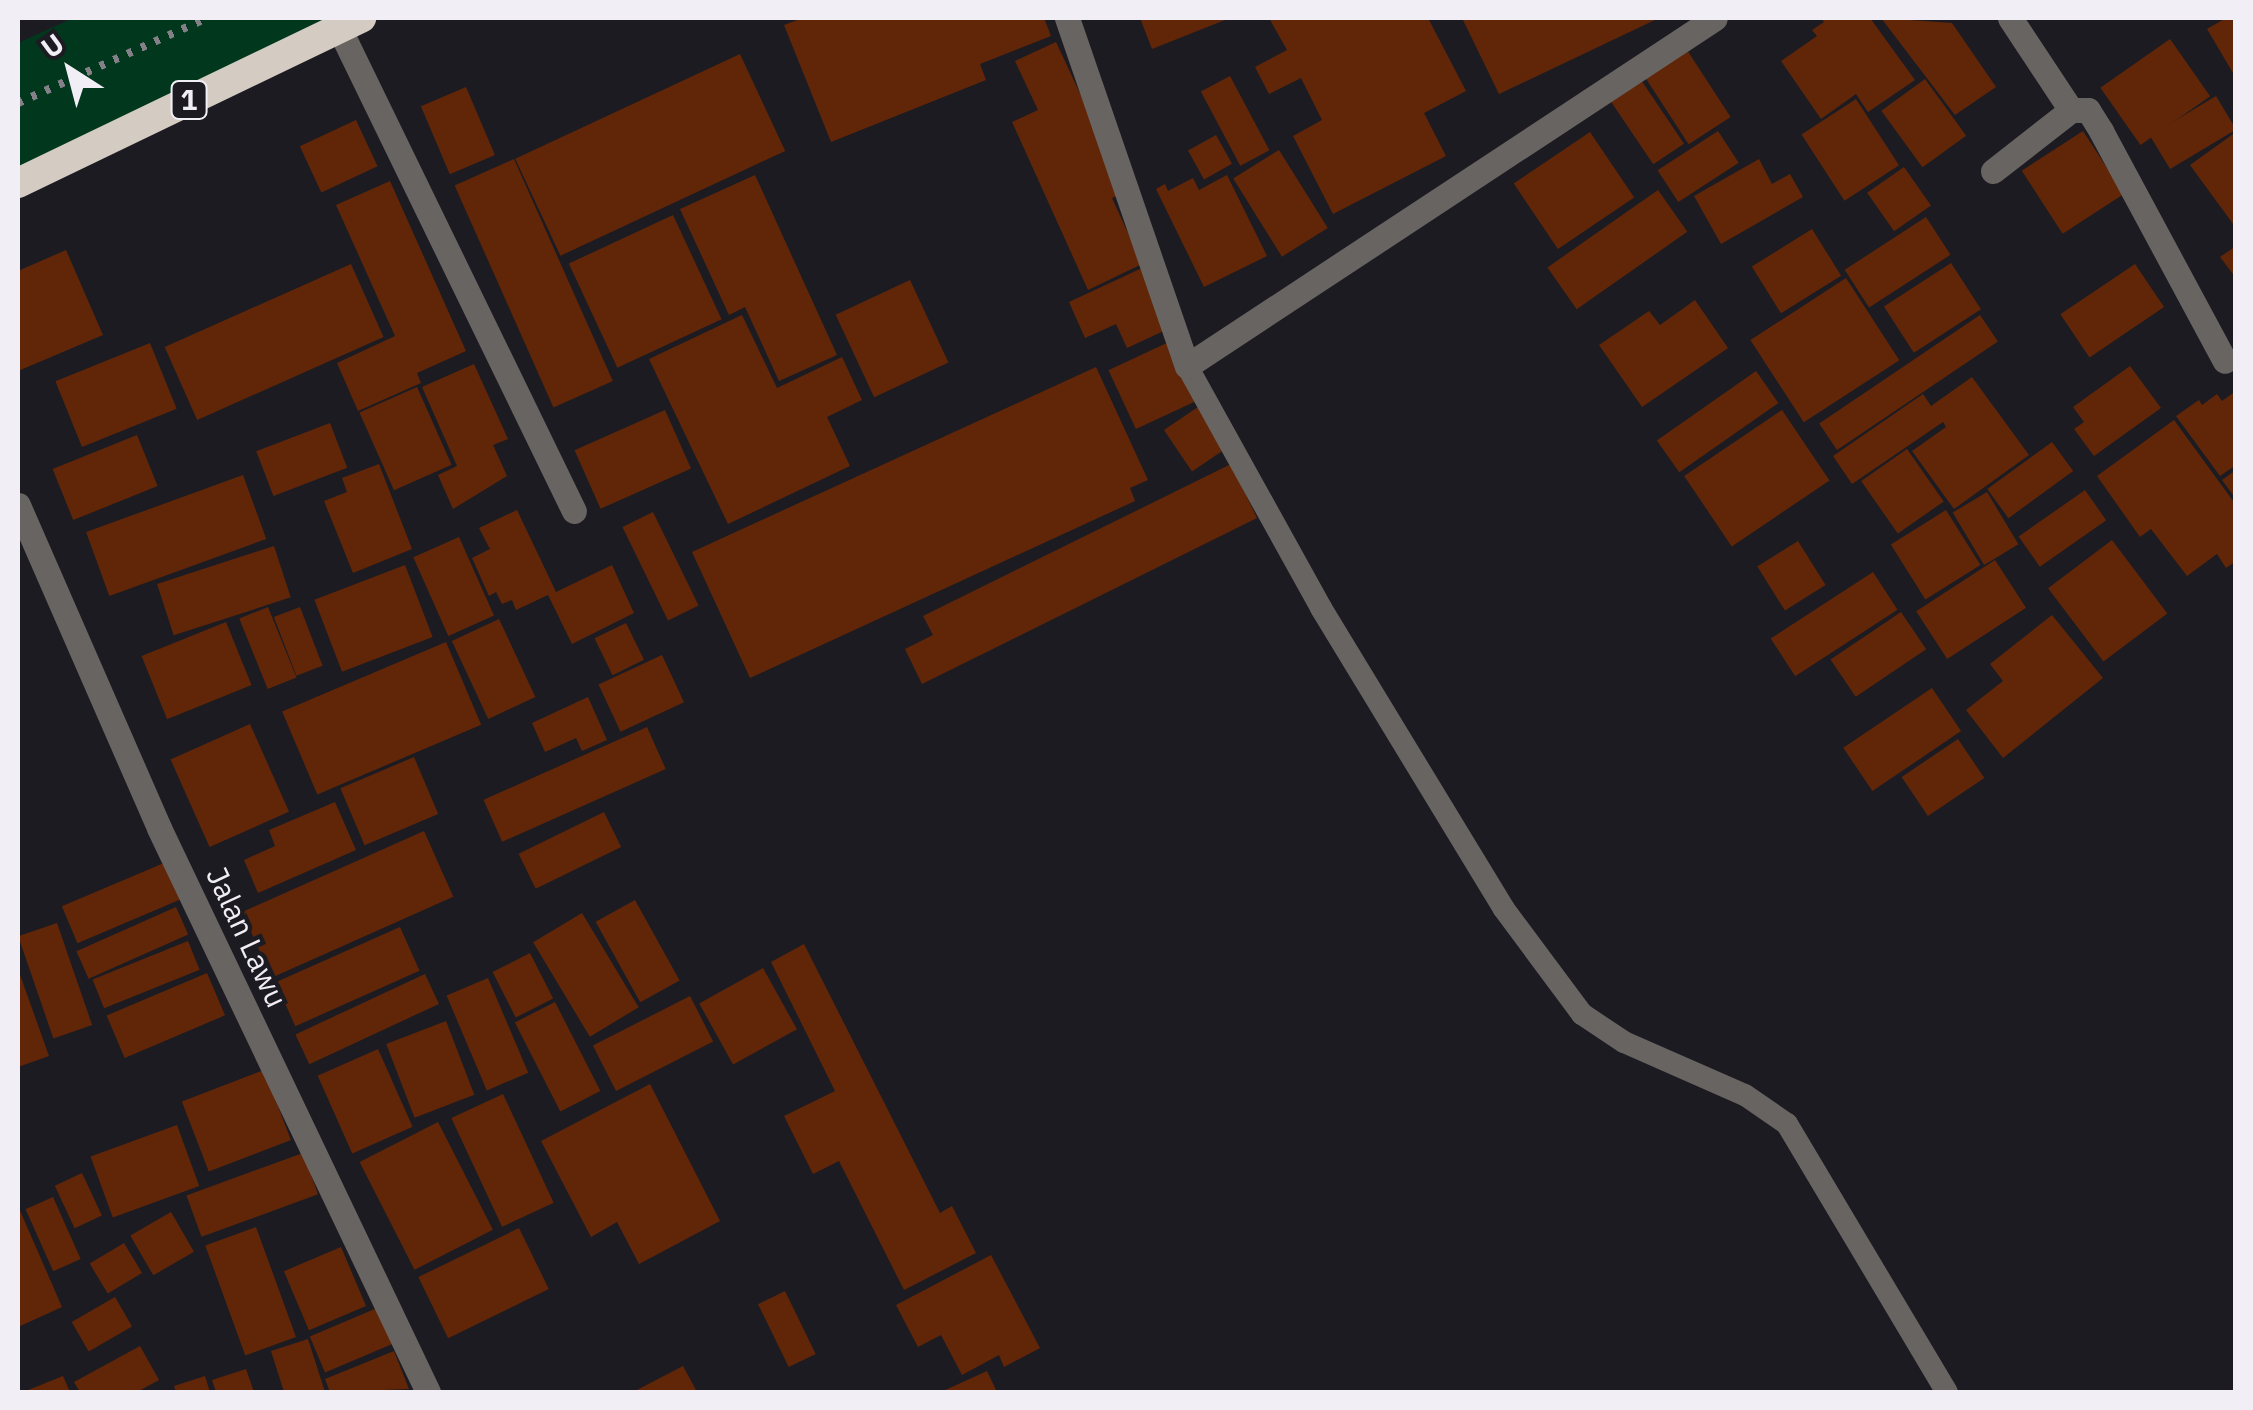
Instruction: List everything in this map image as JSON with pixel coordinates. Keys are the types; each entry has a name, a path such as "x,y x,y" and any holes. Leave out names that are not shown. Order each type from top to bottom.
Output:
{"highway":[{"name":"1","path":"18,183 350,23"}],"street":[{"path":"1067,18 1187,366 1714,18"},
{"path":"2010,18 2071,110"},
{"path":"350,23 574,512"},
{"path":"1993,171 2071,110 2088,110 2225,361"},
{"name":"Jalan Lawu","path":"18,504 159,828 428,1392"}],"lane":[{"path":"1187,366 1331,625 1504,909 1548,969 1582,1014 1624,1042 1745,1095 1787,1124 1946,1392"}],"green space":[{"path":"73,18 344,18 18,172 18,43"}],"building":[{"path":"803,18 1044,18 1051,36 980,64 986,80 831,142 784,25"},
{"path":"1140,18 1230,18 1152,49"},
{"path":"1269,18 1428,18 1466,91 1424,113 1446,156 1333,214 1293,136 1322,120 1301,78 1269,94 1255,67 1287,50"},
{"path":"1462,18 1659,18 1499,94"},
{"path":"1821,18 1870,18 1915,80 1868,112 1856,94 1821,119 1781,61 1817,36 1812,30 1824,22"},
{"path":"1881,18 1952,23 1996,87 1955,115"},
{"path":"2226,18 2236,18 2236,78 2207,29"},
{"path":"2170,39 2210,96 2141,145 2100,88"},
{"path":"1056,42 1126,192 1112,198 1142,264 1088,290 1012,122 1038,110 1015,61"},
{"path":"1687,50 1731,117 1689,144 1645,77"},
{"path":"740,54 785,151 560,256 515,159"},
{"path":"1637,74 1684,144 1653,164 1606,95"},
{"path":"1230,76 1269,150 1240,166 1201,91"},
{"path":"1925,79 1966,136 1922,167 1881,111"},
{"path":"466,87 495,155 450,174 421,106"},
{"path":"2216,96 2236,129 2170,169 2150,136"},
{"path":"1856,99 1899,165 1845,201 1801,134"},
{"path":"356,120 378,166 321,192 300,146"},
{"path":"1718,131 1739,163 1678,202 1658,170"},
{"path":"2083,131 2124,194 2063,234 2022,171"},
{"path":"1590,132 1634,197 1558,249 1514,183"},
{"path":"2236,132 2236,228 2190,165"},
{"path":"1216,135 1232,164 1204,179 1188,151"},
{"path":"1279,150 1328,228 1282,257 1233,179"},
{"path":"514,159 613,381 553,407 455,185"},
{"path":"1759,159 1772,184 1790,174 1803,197 1721,244 1694,196"},
{"path":"1904,167 1931,206 1894,231 1867,193"},
{"path":"755,175 837,355 779,381 745,307 729,315 680,209"},
{"path":"1227,175 1267,256 1204,287 1156,189 1165,184 1168,191 1193,178 1199,190"},
{"path":"390,181 466,351 417,373 421,383 358,411 337,363 395,336 336,205"},
{"path":"1658,190 1687,232 1577,309 1547,267"},
{"path":"673,215 722,319 617,368 569,264"},
{"path":"1926,217 1951,255 1869,308 1845,270"},
{"path":"1812,229 1841,276 1781,313 1752,267"},
{"path":"2236,246 2236,278 2220,257"},
{"path":"66,250 103,335 18,371 18,271"},
{"path":"1951,263 1981,309 1914,353 1884,307"},
{"path":"351,264 384,337 197,420 165,347"},
{"path":"2135,264 2164,307 2089,357 2060,314"},
{"path":"1142,268 1170,328 1127,348 1116,324 1085,338 1069,302"},
{"path":"1846,278 1899,360 1804,422 1750,340"},
{"path":"910,280 948,362 874,397 836,315"},
{"path":"1695,300 1728,348 1642,407 1599,345 1649,311 1660,325"},
{"path":"742,315 777,388 842,357 862,400 827,417 850,466 728,524 649,359"},
{"path":"1980,315 1998,342 1837,450 1819,423"},
{"path":"1171,341 1198,400 1136,429 1108,370"},
{"path":"150,343 177,409 82,447 55,381"},
{"path":"474,364 508,439 493,445 507,476 453,509 438,475 457,466 422,387"},
{"path":"2130,366 2161,408 2094,456 2074,429 2084,422 2073,407"},
{"path":"1096,367 1148,480 1130,488 1135,501 750,678 692,552"},
{"path":"1756,371 1778,403 1679,472 1657,440"},
{"path":"1972,377 2029,455 1954,509 1912,451 1946,427 1943,422 1852,484 1833,456 1923,394 1931,406"},
{"path":"417,387 452,465 394,490 359,413"},
{"path":"2236,391 2236,465 2220,476 2176,416 2199,400 2202,405 2217,394 2222,401"},
{"path":"1198,407 1226,448 1192,471 1164,430"},
{"path":"665,410 691,468 601,509 575,450"},
{"path":"1782,410 1830,480 1732,546 1684,476"},
{"path":"2174,420 2236,505 2236,561 2226,568 2217,554 2187,576 2151,529 2140,537 2097,476"},
{"path":"330,423 347,468 273,496 256,451"},
{"path":"137,435 158,486 73,520 53,469"},
{"path":"2052,442 2073,471 2008,518 1987,489"},
{"path":"1907,449 1944,501 1898,534 1861,481"},
{"path":"379,464 412,549 353,573 324,501 347,492 342,478"},
{"path":"1231,464 1257,518 922,684 905,649 933,635 923,616"},
{"path":"2236,470 2236,499 2222,480"},
{"path":"243,475 266,539 109,596 86,532"},
{"path":"2085,490 2106,520 2040,567 2019,536"},
{"path":"1987,492 2018,544 1984,565 1953,513"},
{"path":"517,510 556,592 612,565 634,613 572,644 548,595 516,610 512,600 502,604 496,592 489,596 472,558 490,549 479,528"},
{"path":"1946,510 1980,565 1925,600 1891,544"},
{"path":"653,512 699,605 668,620 622,527"},
{"path":"459,537 494,616 448,636 413,557"},
{"path":"2112,540 2167,613 2103,662 2048,588"},
{"path":"1798,541 1826,585 1785,611 1757,566"},
{"path":"274,546 291,597 174,635 157,584"},
{"path":"1995,560 2026,608 1947,659 1916,611"},
{"path":"405,565 433,637 342,672 314,600"},
{"path":"1873,572 1898,610 1795,676 1771,638"},
{"path":"268,607 296,677 268,689 239,619"},
{"path":"300,607 323,666 296,676 274,617"},
{"path":"1901,612 1926,649 1856,697 1831,660"},
{"path":"2052,615 2103,678 2003,758 1966,710 2003,681 1990,664"},
{"path":"499,619 535,697 488,719 452,641"},
{"path":"226,622 251,685 167,719 142,656"},
{"path":"626,623 644,660 613,675 595,638"},
{"path":"446,642 481,725 317,794 282,712"},
{"path":"662,655 684,702 621,732 599,685"},
{"path":"1932,688 1961,731 1872,791 1843,748"},
{"path":"588,697 607,740 582,751 576,738 545,752 532,723"},
{"path":"250,724 289,812 210,847 171,759"},
{"path":"647,727 666,769 502,842 483,800"},
{"path":"1958,739 1984,778 1928,816 1902,777"},
{"path":"414,757 438,814 365,845 340,788"},
{"path":"335,802 356,850 258,893 244,860 275,846 269,830"},
{"path":"604,812 621,847 536,889 519,854"},
{"path":"424,831 453,897 271,978 242,912"},
{"path":"164,863 180,900 77,943 62,906"},
{"path":"635,900 680,980 640,1002 596,922"},
{"path":"176,907 188,934 89,979 76,951"},
{"path":"582,913 639,1007 590,1037 533,942"},
{"path":"57,923 92,1025 53,1038 18,936"},
{"path":"400,927 420,971 295,1026 276,982"},
{"path":"188,941 200,970 104,1008 93,980"},
{"path":"804,944 940,1213 952,1206 976,1253 904,1290 839,1161 813,1174 784,1116 835,1091 771,962"},
{"path":"530,953 553,998 516,1018 493,972"},
{"path":"763,968 797,1029 733,1065 699,1003"},
{"path":"18,969 49,1056 18,1067"},
{"path":"207,973 225,1015 125,1058 107,1016"},
{"path":"425,974 439,1004 309,1064 295,1034"},
{"path":"488,978 528,1073 487,1090 447,996"},
{"path":"690,996 713,1041 616,1091 593,1045"},
{"path":"555,1002 600,1091 560,1112 515,1022"},
{"path":"446,1021 474,1095 415,1118 386,1044"},
{"path":"378,1049 413,1127 352,1153 318,1076"},
{"path":"264,1070 291,1140 209,1172 182,1102"},
{"path":"650,1084 720,1221 639,1264 617,1222 591,1237 541,1141"},
{"path":"503,1094 554,1203 502,1227 451,1118"},
{"path":"438,1122 493,1230 415,1270 360,1162"},
{"path":"177,1125 199,1186 113,1218 91,1156"},
{"path":"303,1153 318,1194 202,1237 186,1195"},
{"path":"82,1173 102,1216 75,1228 55,1186"},
{"path":"53,1197 81,1259 53,1271 26,1209"},
{"path":"18,1206 62,1307 18,1327"},
{"path":"171,1212 194,1252 153,1275 130,1236"},
{"path":"256,1227 296,1337 245,1355 205,1245"},
{"path":"519,1228 549,1289 448,1338 418,1277"},
{"path":"124,1243 142,1273 108,1294 90,1264"},
{"path":"341,1247 366,1306 309,1330 284,1271"},
{"path":"991,1255 1040,1348 1004,1367 999,1355 962,1375 941,1335 918,1347 896,1305"},
{"path":"785,1291 816,1354 789,1367 758,1304"},
{"path":"115,1297 132,1326 89,1351 72,1322"},
{"path":"377,1308 392,1344 325,1372 310,1337"},
{"path":"308,1339 325,1392 284,1392 271,1351"},
{"path":"140,1346 159,1380 137,1392 80,1392 74,1382"},
{"path":"394,1351 409,1389 330,1392 325,1379"},
{"path":"683,1366 697,1392 633,1392"},
{"path":"246,1369 254,1392 216,1392 212,1380"},
{"path":"987,1371 997,1392 941,1392"},
{"path":"63,1376 70,1392 23,1392"},
{"path":"205,1376 210,1392 176,1392 174,1386"}],"railway":[{"path":"18,103 207,18"}]}
